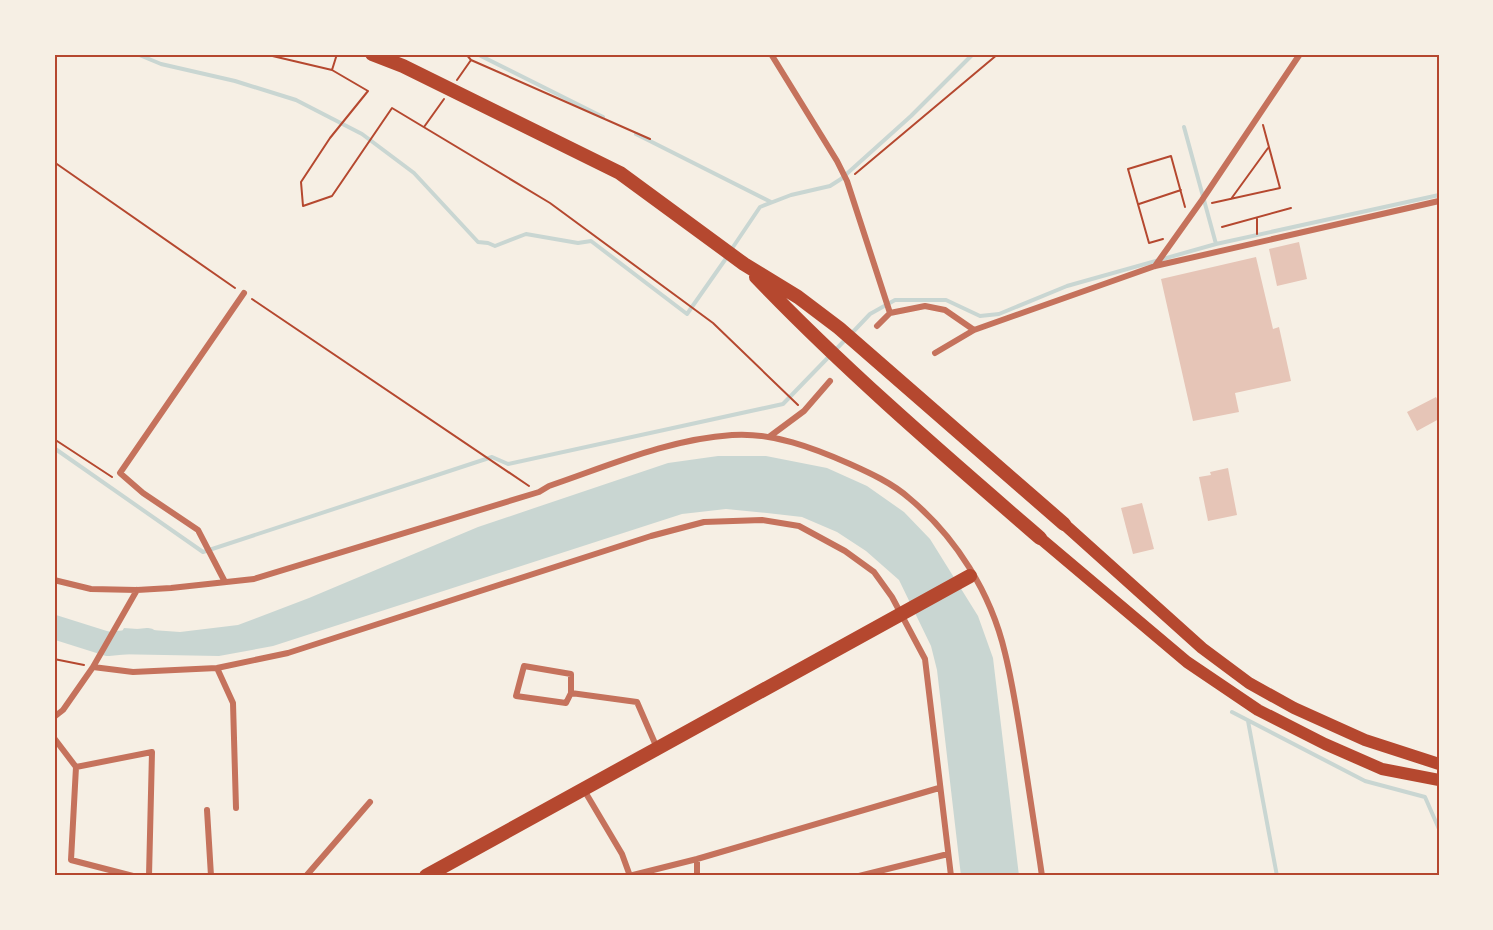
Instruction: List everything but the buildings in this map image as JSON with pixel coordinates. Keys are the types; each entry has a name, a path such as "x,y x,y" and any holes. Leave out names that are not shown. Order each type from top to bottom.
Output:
{"highway":[{"path":"372,54 403,66 620,173 744,264 798,297 839,328 1065,525"},
{"path":"744,264 784,306 923,438 1040,538"},
{"path":"426,876 970,576"}],"main road":[{"path":"1065,525 1202,648 1249,683 1293,708 1365,740 1439,764"},
{"path":"1040,538 1187,662 1258,710 1325,744 1382,769 1439,780"}],"street":[{"path":"771,54 847,181 890,313"},
{"path":"1155,266 1300,54"},
{"path":"935,353 974,330 1155,266 1439,201"},
{"path":"225,582 198,530 143,493 120,473 244,293"},
{"path":"877,326 890,313 925,306 945,310 974,330"},
{"path":"769,437 804,411 830,381"},
{"path":"54,580 92,589 137,590 254,579 538,492 549,486 681,443 733,435 769,437 828,454 872,474 907,496 935,522 974,574 1005,650 1042,876"},
{"path":"93,667 133,672 218,668 288,653 651,536 704,522 762,520 799,526 845,551 874,572 903,612 925,658 951,876"},
{"path":"54,717 63,710 93,667 137,590"},
{"path":"524,666 571,674 571,693 566,703 516,696 524,666"},
{"path":"218,668 233,703 236,808"},
{"path":"571,693 637,702 657,748"},
{"path":"54,738 76,767 71,860 133,876"},
{"path":"76,767 152,752 149,876"},
{"path":"584,789 622,854 630,876 697,859 939,788"},
{"path":"306,876 370,802"},
{"path":"207,810 211,876"},
{"path":"859,876 948,854"},
{"path":"697,859 697,876"}],"path":[{"path":"264,54 332,70 368,91 330,138 301,182 303,207 332,196 392,108 550,203 713,323 804,411"},
{"path":"332,70 337,54"},
{"path":"466,54 471,60 650,139"},
{"path":"847,181 998,54"},
{"path":"1197,206 1280,188 1259,114"},
{"path":"1231,199 1269,147"},
{"path":"1176,235 1149,243 1128,169 1172,156 1189,218"},
{"path":"54,162 538,492"},
{"path":"1139,204 1181,190"},
{"path":"1222,227 1291,208"},
{"path":"1257,218 1258,243"},
{"path":"54,439 111,477 120,473"},
{"path":"54,659 93,667"}],"shaded area":[{"path":"718,456 766,456 827,468 867,486 904,512 930,539 978,616 993,658 1019,876 961,876 937,670 931,646 899,580 866,551 837,532 802,517 726,509 682,514 273,646 219,656 109,654 124,628 180,632 238,625 309,598 478,527 668,463"}],"waterway":[{"path":"137,54 161,64 235,81 296,100 362,134 414,173 478,242 495,246 526,234 578,243 591,241 687,314 727,257"},
{"path":"477,54 603,117"},
{"path":"731,250 760,207 791,195 830,186 841,179 911,116 973,54"},
{"path":"1184,127 1216,244 1439,195"},
{"path":"636,134 771,202"},
{"path":"851,334 870,314 895,300 946,300 980,316 999,314 1067,286 1216,244"},
{"path":"54,448 203,552 492,457 508,464 783,404 846,339"},
{"path":"54,627 108,644 148,640"},
{"path":"1232,712 1365,781 1425,797 1439,829"},
{"path":"1248,721 1277,876"}]}
